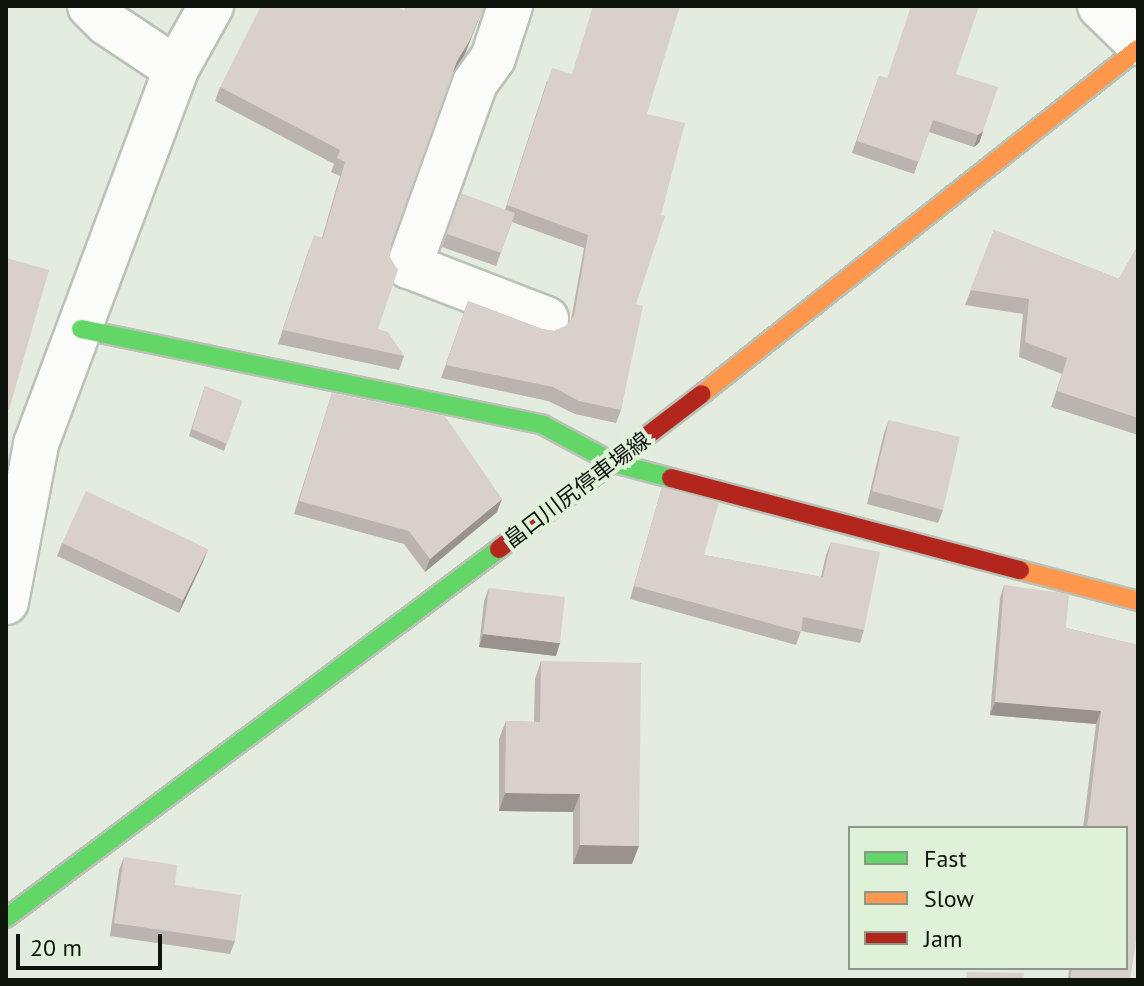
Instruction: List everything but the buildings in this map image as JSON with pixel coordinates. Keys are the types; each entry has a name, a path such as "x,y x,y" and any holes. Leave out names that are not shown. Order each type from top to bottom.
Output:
{"main road":[{"name":"畠口川尻停車場線","path":"6,918 614,463 1138,46"},
{"path":"81,329 543,425 614,463 1138,601"}],"street":[{"path":"90,6 107,23 176,69"},
{"path":"6,602 36,444 176,69 211,6"},
{"path":"510,6 493,58 475,83 409,266 546,319"},
{"path":"1100,6 1138,46"}],"traffic: fast":[{"path":"81,329 543,425 614,463 671,478"},
{"path":"6,918 499,549"}],"traffic: slow":[{"path":"702,394 1138,49"},
{"path":"1020,570 1138,601"}],"traffic: jam":[{"path":"499,549 702,394"},
{"path":"671,478 1020,570"}]}
